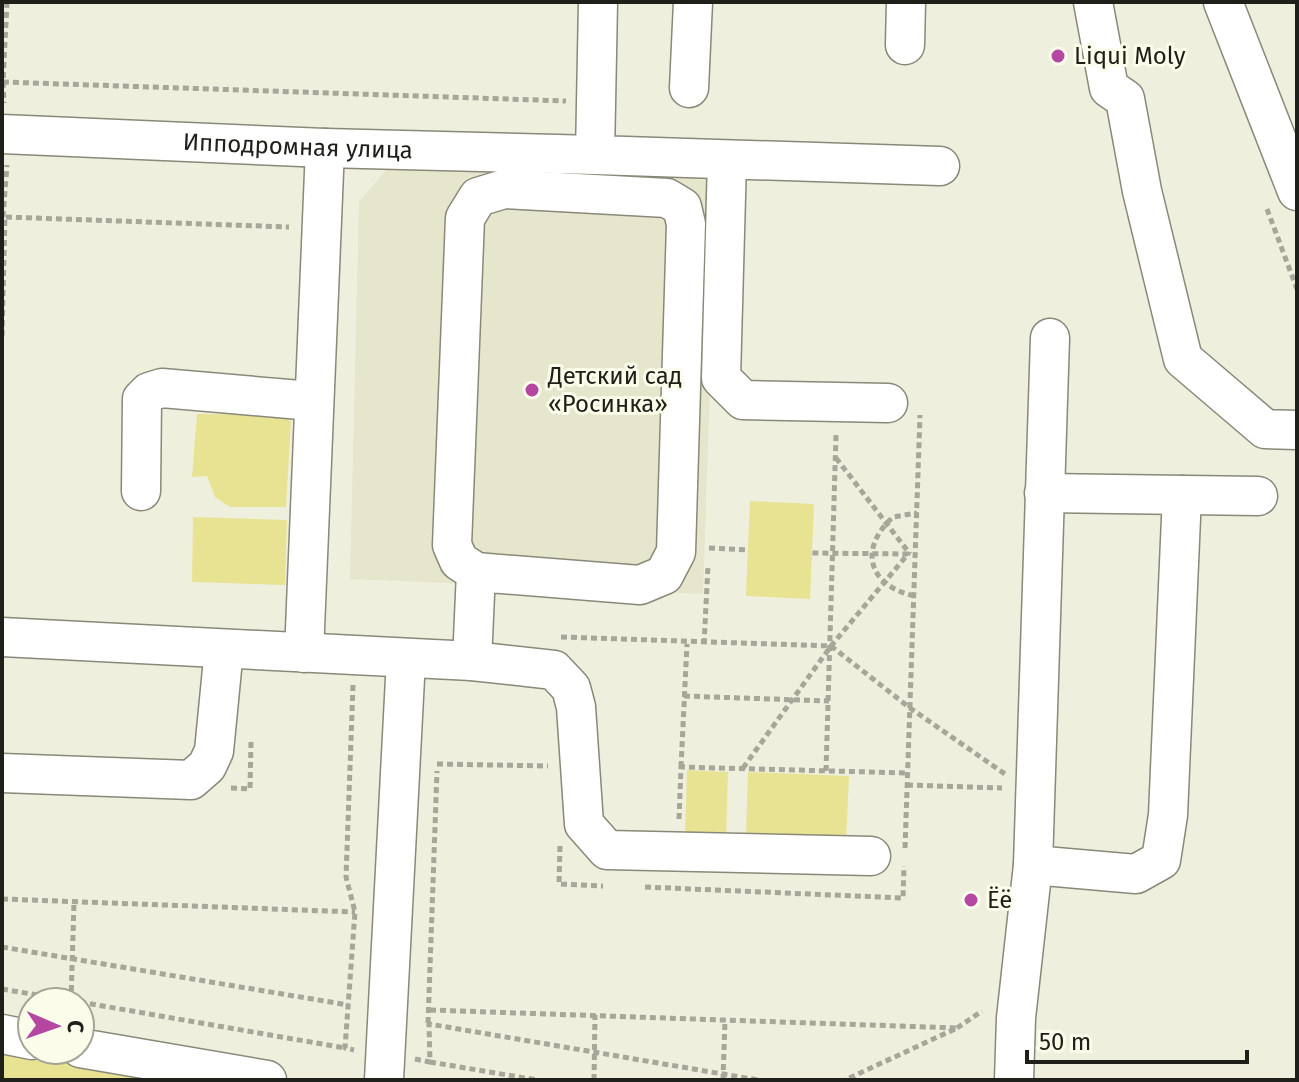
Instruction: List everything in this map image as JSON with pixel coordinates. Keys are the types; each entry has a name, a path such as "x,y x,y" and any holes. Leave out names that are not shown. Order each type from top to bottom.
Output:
{"street":[{"path":"595,155 598,2"},
{"path":"689,88 693,2"},
{"path":"905,45 906,2"},
{"path":"1093,2 1109,88 1125,99 1142,191 1183,359 1265,429 1297,430"},
{"path":"1223,2 1282,112 1297,191"},
{"name":"Ипподромная улица","path":"4,146 325,148 940,166"},
{"path":"304,653 312,401 325,148"},
{"path":"727,160 721,378 743,400 904,404"},
{"path":"504,189 667,198 682,207 686,224 676,552 664,575 640,585 476,572 459,561 452,545 465,218 478,197 504,189"},
{"path":"1014,1080 1016,1018 1033,865 1050,338"},
{"path":"141,491 142,399 149,392 162,388 312,401"},
{"path":"1044,493 1258,496"},
{"path":"1033,865 1136,874 1161,860 1168,815 1182,495"},
{"path":"472,661 476,572"},
{"path":"2,637 472,661 554,670 571,688 576,707 584,824 607,850 871,856"},
{"path":"2,773 191,780 207,766 214,751 224,649"},
{"path":"394,1069 406,659"},
{"path":"96,1051 267,1080"}],"path":[{"path":"7,2 3,82 569,101 570,87"},
{"path":"2,336 4,146"},
{"path":"4,217 321,228"},
{"path":"826,771 836,402"},
{"path":"637,887 903,898 914,596 912,554 917,513 904,404"},
{"path":"836,457 885,524 912,554"},
{"path":"914,596 883,583 875,571 871,554 876,537 885,524 893,517 917,513"},
{"path":"704,644 709,548 748,550"},
{"path":"812,553 912,554"},
{"path":"743,768 831,646 883,583 912,554"},
{"path":"550,636 687,644 831,646 910,708 1007,775 1012,789 907,785"},
{"path":"677,852 687,644"},
{"path":"345,1048 355,912 346,877 353,680"},
{"path":"684,696 829,701"},
{"path":"219,788 250,789 252,732"},
{"path":"437,764 562,766"},
{"path":"681,767 908,773"},
{"path":"560,840 559,884 606,886"},
{"path":"2,899 355,912"},
{"path":"74,902 71,960 74,986"},
{"path":"2,947 357,1007"},
{"path":"96,1005 359,1051"},
{"path":"430,1010 957,1028 845,1080"},
{"path":"594,1080 595,1015"},
{"path":"723,1077 725,1020"},
{"path":"430,1062 429,1024 723,1077 758,1080"},
{"path":"394,1069 430,1062 537,1080"}],"shaded area":[{"name":"Детский сад «Росинка»","path":"386,170 717,178 703,594 350,579 359,202"},
{"path":"197,414 280,415 291,421 286,507 230,507 215,497 207,476 192,477"},
{"path":"750,501 814,504 810,599 746,596"},
{"path":"193,517 287,520 285,585 192,582"},
{"path":"687,770 728,772 726,839 685,838"},
{"path":"748,772 849,776 846,841 746,837"},
{"path":"2,1052 16,1054 16,1066 86,1066 171,1080 2,1080"}],"place":[{"name":"Liqui Moly","path":"1058,56"},
{"name":"Детский сад «Росинка»","path":"532,390"},
{"name":"Ёё","path":"971,900"}]}
